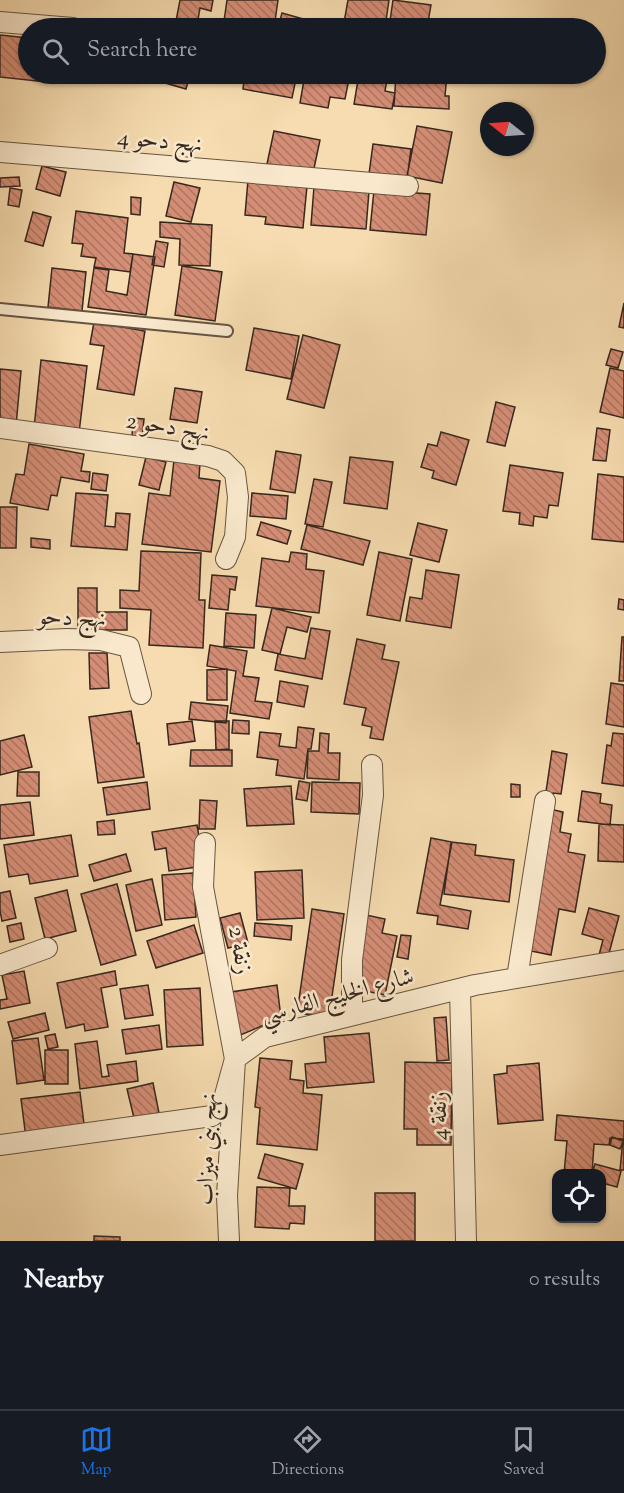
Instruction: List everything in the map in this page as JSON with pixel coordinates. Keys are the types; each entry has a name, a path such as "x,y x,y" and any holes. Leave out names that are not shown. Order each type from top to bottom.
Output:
{"street":[{"path":"0,22 18,24"},
{"name":"نهج دحو 4","path":"0,152 408,186"},
{"name":"نهج دحو 2","path":"0,428 208,456 223,461 235,473 238,497 235,537 226,559"},
{"name":"نهج دحو","path":"0,642 101,640 129,647 141,694"},
{"path":"351,1015 352,960 373,795 372,765"},
{"path":"517,978 545,801"},
{"name":"زنقة 2","path":"205,843 203,887 235,1059"},
{"path":"0,964 47,948"},
{"name":"شارع الخليج الفارسي","path":"235,1059 265,1037 351,1015 460,989 624,960"},
{"name":"زنقة 4","path":"460,989 466,1241"},
{"path":"0,1145 212,1116 222,1107 235,1059"},
{"name":"نهج بني ميزاب","path":"229,1241 227,1196 235,1059"}],"lane":[{"path":"0,309 226,331"}],"building":[{"path":"180,0 213,0 211,11 200,8 198,18 177,18"},
{"path":"227,0 278,0 275,18 224,18"},
{"path":"348,0 389,0 386,18 345,18"},
{"path":"393,0 431,5 429,18 390,18"},
{"path":"282,13 300,18 281,18"},
{"path":"0,35 18,37 18,79 0,77"},
{"path":"168,84 187,84 186,89"},
{"path":"244,84 295,84 292,98 243,89"},
{"path":"303,84 348,84 345,99 330,97 328,108 300,103"},
{"path":"357,84 386,84 385,91 395,93 392,109 354,104"},
{"path":"395,84 446,84 445,96 449,96 449,109 394,106"},
{"path":"417,126 452,132 442,183 407,176"},
{"path":"274,131 320,140 313,173 267,164"},
{"path":"373,144 411,149 407,179 369,174"},
{"path":"42,166 66,172 60,196 36,189"},
{"path":"19,177 20,186 0,187 0,178"},
{"path":"248,180 307,186 303,228 265,224 266,217 245,215"},
{"path":"174,182 200,188 191,222 166,216"},
{"path":"314,187 369,191 366,229 311,225"},
{"path":"10,188 22,190 19,207 8,205"},
{"path":"374,190 430,194 426,235 370,230"},
{"path":"131,197 141,198 140,215 131,214"},
{"path":"76,211 128,218 124,253 133,254 130,272 94,267 96,258 81,256 83,244 72,243"},
{"path":"33,212 51,217 43,246 25,241"},
{"path":"160,222 212,225 210,266 179,265 180,239 160,237"},
{"path":"156,241 168,243 164,267 152,265"},
{"path":"133,254 155,257 146,315 88,307 94,268 109,270 106,291 127,295"},
{"path":"182,266 222,272 215,321 175,315"},
{"path":"52,268 86,272 82,311 48,307"},
{"path":"624,303 624,328 619,327"},
{"path":"94,322 145,331 134,395 97,389 104,346 90,344"},
{"path":"254,328 299,336 291,379 246,370"},
{"path":"303,335 340,345 324,408 287,399"},
{"path":"611,349 623,352 618,368 606,365"},
{"path":"41,360 87,366 79,433 34,428"},
{"path":"610,368 624,371 624,418 600,412"},
{"path":"0,369 21,371 16,426 0,425"},
{"path":"175,388 202,392 197,423 170,419"},
{"path":"496,402 515,407 505,446 487,442"},
{"path":"133,418 144,419 142,439 132,437"},
{"path":"597,428 610,430 606,461 593,460"},
{"path":"441,432 469,440 456,485 432,478 434,471 421,467 428,444 437,446"},
{"path":"29,444 84,454 81,471 90,472 89,482 61,477 57,496 51,495 48,510 10,503 16,474 24,475"},
{"path":"276,451 301,455 295,493 270,489"},
{"path":"146,457 166,462 159,490 139,485"},
{"path":"350,457 393,462 387,509 344,503"},
{"path":"174,460 200,463 199,478 220,481 211,552 142,544 149,493 170,496"},
{"path":"510,465 563,473 558,506 549,505 547,518 534,516 533,526 519,524 520,513 503,511"},
{"path":"93,473 108,475 106,491 91,489"},
{"path":"598,474 624,477 624,542 592,539"},
{"path":"314,479 332,482 323,527 305,524"},
{"path":"76,493 108,495 105,526 115,527 116,513 130,514 127,550 71,546"},
{"path":"252,493 288,496 286,519 250,516"},
{"path":"0,507 17,507 16,548 0,548"},
{"path":"261,522 291,531 287,544 257,535"},
{"path":"418,523 447,530 439,562 410,555"},
{"path":"307,525 370,541 363,565 301,549"},
{"path":"31,538 50,540 50,549 31,547"},
{"path":"141,551 201,553 199,600 205,600 203,648 149,645 151,610 120,608 120,590 139,591"},
{"path":"291,552 307,554 306,569 324,571 319,613 256,606 262,558 289,562"},
{"path":"379,552 412,559 400,621 367,615"},
{"path":"426,570 459,575 451,628 406,621 410,597 422,599"},
{"path":"212,575 237,577 235,590 230,589 228,610 209,608"},
{"path":"78,588 97,588 97,612 127,612 127,630 78,630"},
{"path":"619,599 624,600 624,610 618,609"},
{"path":"272,608 311,617 307,632 287,627 280,654 262,650"},
{"path":"226,613 256,615 254,648 224,646"},
{"path":"311,628 330,631 322,679 275,670 278,654 305,659"},
{"path":"622,637 624,637 624,681 619,681"},
{"path":"357,639 385,645 382,659 399,662 383,740 370,738 372,727 362,725 366,708 344,704"},
{"path":"210,645 247,651 243,676 259,678 255,701 272,703 269,719 230,713 236,671 207,666"},
{"path":"89,653 107,653 109,688 90,689"},
{"path":"227,669 227,700 207,700 207,670"},
{"path":"280,681 308,686 304,707 277,702"},
{"path":"611,683 624,685 624,727 606,724"},
{"path":"191,702 228,706 226,723 189,719"},
{"path":"131,711 144,777 98,783 89,717"},
{"path":"233,720 249,721 249,734 232,733"},
{"path":"192,721 195,741 169,745 167,724"},
{"path":"215,721 229,721 229,749 216,750"},
{"path":"298,727 314,729 311,749 308,749 304,779 276,775 278,760 257,757 260,732 281,734 279,746 296,748"},
{"path":"320,733 329,734 328,753 340,753 339,780 307,778 308,751 319,751"},
{"path":"613,733 624,734 624,786 602,783 607,745 611,746"},
{"path":"24,735 32,767 0,775 0,741"},
{"path":"191,750 232,750 232,766 190,766"},
{"path":"552,751 567,754 561,794 553,793 551,806 544,805"},
{"path":"18,772 39,772 39,796 17,796"},
{"path":"299,781 310,783 307,801 296,799"},
{"path":"147,782 150,809 107,815 103,788"},
{"path":"312,782 360,783 359,814 311,812"},
{"path":"511,784 520,785 520,797 511,797"},
{"path":"291,786 294,824 247,826 244,789"},
{"path":"582,791 601,794 600,803 612,805 610,825 578,821"},
{"path":"200,800 217,801 215,829 199,829"},
{"path":"30,802 34,835 0,839 0,805"},
{"path":"550,809 563,812 560,832 571,834 568,852 585,855 575,912 559,909 551,955 526,950"},
{"path":"114,820 115,834 98,835 97,822"},
{"path":"599,824 624,825 624,862 598,861"},
{"path":"197,825 204,866 169,871 166,848 155,850 152,832"},
{"path":"71,835 78,876 30,884 28,874 9,877 4,845"},
{"path":"431,838 452,842 440,905 471,911 468,929 437,924 438,916 417,913"},
{"path":"451,842 476,845 475,855 514,860 509,902 444,894"},
{"path":"126,854 131,871 94,881 89,865"},
{"path":"302,870 304,918 257,920 255,872"},
{"path":"193,873 196,917 165,920 162,875"},
{"path":"152,879 162,925 136,931 126,885"},
{"path":"117,884 136,955 101,965 81,894"},
{"path":"67,890 76,931 45,939 35,898"},
{"path":"10,891 16,918 2,921 0,893"},
{"path":"589,908 619,916 608,957 599,955 603,940 582,934"},
{"path":"312,909 344,914 329,1017 297,1013"},
{"path":"240,913 248,943 228,948 220,918"},
{"path":"366,915 385,919 382,933 397,936 385,995 351,988"},
{"path":"21,923 24,939 10,942 7,926"},
{"path":"255,923 292,926 291,940 254,936"},
{"path":"194,925 203,953 156,968 147,941"},
{"path":"401,935 411,936 408,959 397,957"},
{"path":"24,971 30,1003 0,1009 0,1000 7,999 2,975"},
{"path":"115,971 117,985 101,988 108,1027 85,1031 84,1024 66,1028 57,983"},
{"path":"148,985 153,1015 125,1019 120,989"},
{"path":"277,985 281,1018 238,1036 231,992"},
{"path":"200,988 203,1045 167,1047 164,990"},
{"path":"45,1013 49,1030 13,1039 8,1022"},
{"path":"446,1017 449,1060 437,1061 434,1018"},
{"path":"159,1025 162,1049 126,1054 122,1030"},
{"path":"369,1033 374,1082 307,1088 305,1064 326,1062 324,1037"},
{"path":"55,1034 58,1047 48,1049 45,1036"},
{"path":"38,1038 44,1080 17,1084 12,1041"},
{"path":"97,1041 102,1077 109,1076 107,1065 136,1061 138,1081 80,1089 75,1044"},
{"path":"45,1050 68,1050 68,1084 45,1084"},
{"path":"260,1058 292,1061 290,1079 304,1081 303,1093 322,1095 317,1150 257,1144 260,1108 255,1107"},
{"path":"405,1062 452,1063 451,1145 417,1145 417,1129 404,1129"},
{"path":"539,1063 543,1120 498,1124 494,1075 507,1073 507,1066"},
{"path":"153,1083 159,1113 134,1118 127,1089"},
{"path":"80,1092 85,1132 26,1138 21,1099"},
{"path":"557,1115 624,1121 624,1170 620,1170 623,1139 610,1138 609,1145 594,1144 592,1169 564,1169 567,1141 555,1140"},
{"path":"612,1137 623,1141 620,1149 610,1145"},
{"path":"265,1154 303,1164 296,1189 258,1178"},
{"path":"595,1164 621,1171 617,1187 606,1184 606,1169 594,1169"},
{"path":"257,1187 290,1188 289,1206 305,1206 304,1224 290,1223 289,1229 255,1227"},
{"path":"375,1193 415,1193 415,1241 375,1241"},
{"path":"94,1236 120,1237 120,1241 94,1241"}]}
